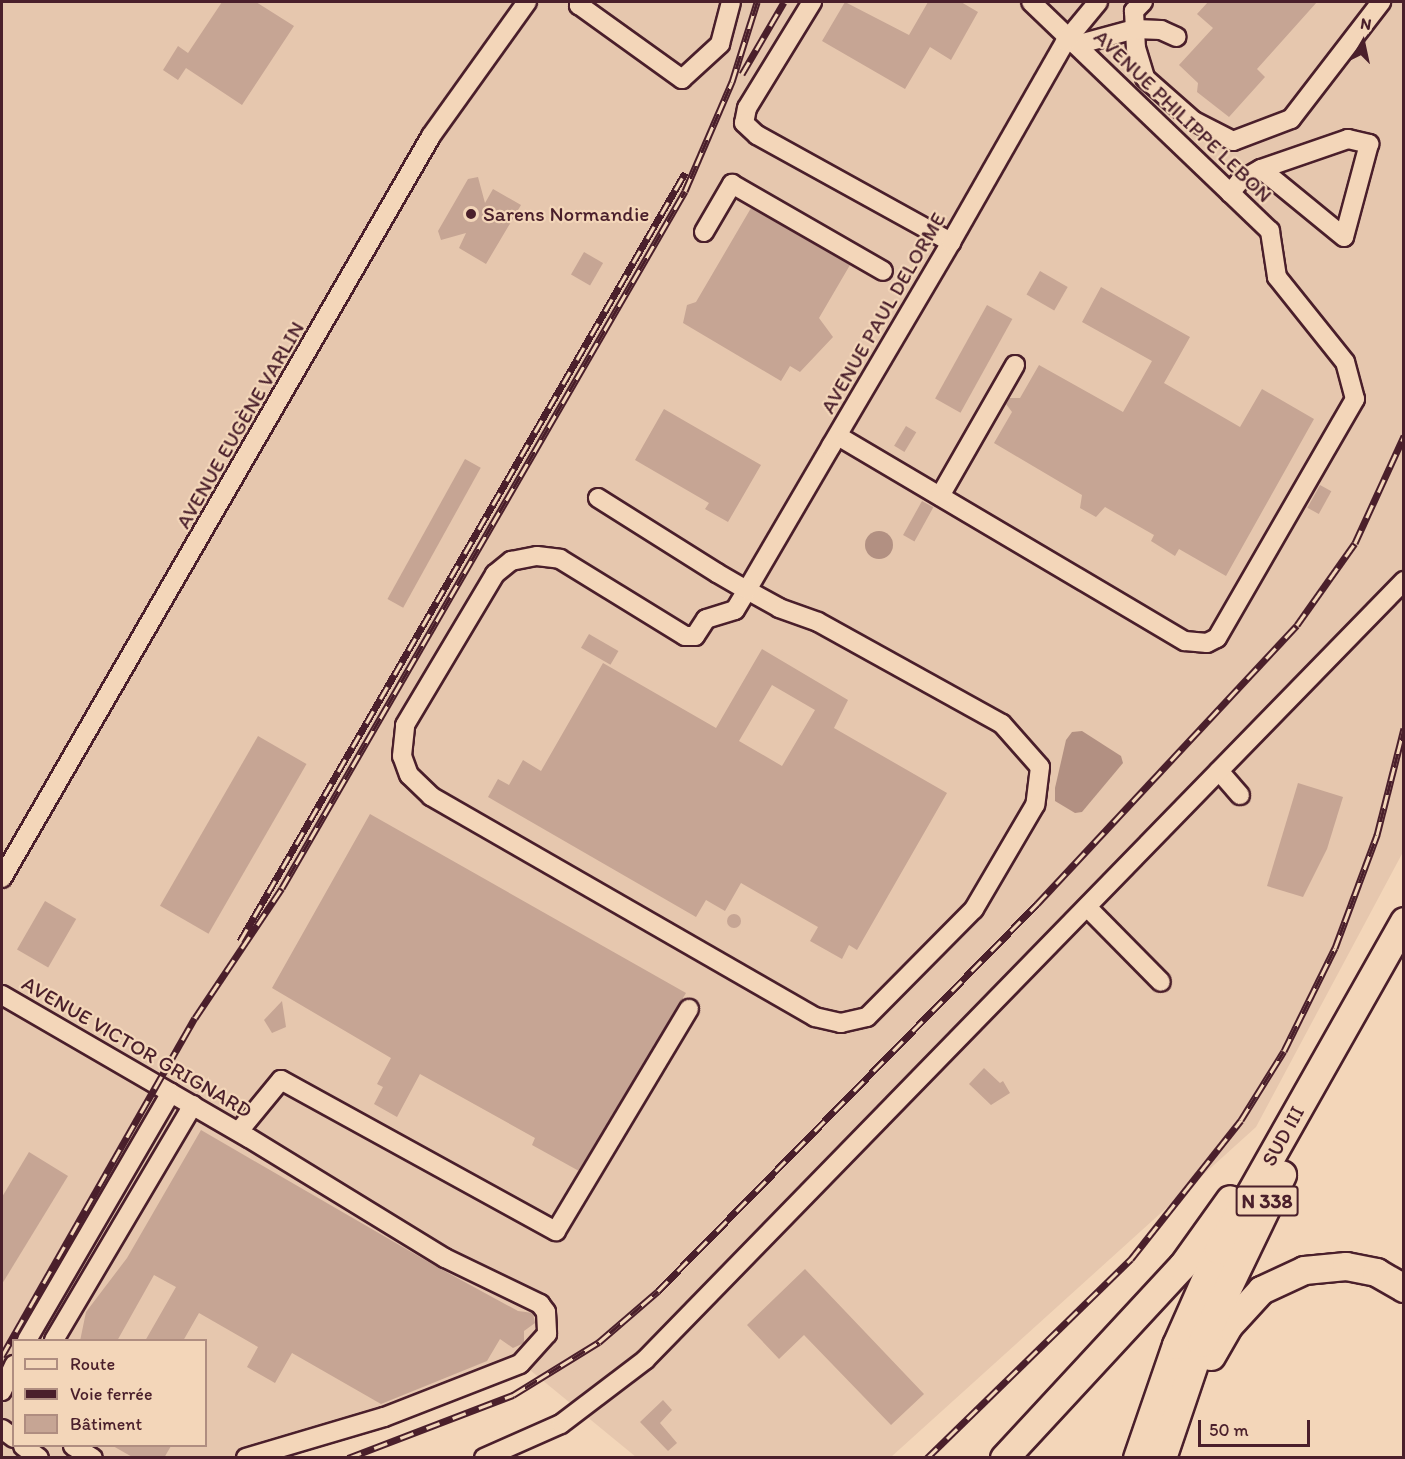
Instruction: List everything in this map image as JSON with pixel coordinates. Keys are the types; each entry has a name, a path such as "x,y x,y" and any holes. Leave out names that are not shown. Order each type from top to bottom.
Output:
{"highway":[{"name":"SUD III","path":"1137,1458 1176,1345 1218,1250 1404,921"},
{"name":"SUD III","path":"1162,1458 1200,1343 1266,1204 1404,959"},
{"path":"1004,1458 1182,1266 1249,1170 1273,1153"},
{"path":"1174,1419 1229,1325 1261,1290 1304,1270 1346,1266 1376,1272 1404,1288"}],"street":[{"name":"AVENUE EUGÈNE VARLIN","path":"2,878 431,136 527,2"},
{"path":"582,2 579,5 682,79 720,44 731,2"},
{"path":"812,2 747,108 744,123 757,135 951,242"},
{"name":"AVENUE PHILIPPE LEBON","path":"940,496 1185,641 1207,643 1217,638 1355,399 1345,362 1277,277 1270,231 1031,2"},
{"name":"AVENUE PAUL DELORME","path":"747,590 795,616 818,622 1002,724 1040,767 1035,805 974,909 867,1017 852,1022 814,1017 431,796 409,775 402,756 405,725 495,574 511,561 537,556 560,559 685,636 695,636 706,619 735,610 951,242 1072,41 1098,2"},
{"path":"1143,2 1134,11 1135,29 1145,78 1194,121 1233,141 1291,119 1381,2"},
{"path":"1072,41 1135,29 1161,30 1178,38"},
{"path":"1230,193 1240,181 1261,169 1348,139 1369,144 1344,237 1261,169"},
{"path":"704,232 732,184 883,271"},
{"path":"838,436 940,496 1015,365"},
{"path":"598,498 747,590"},
{"path":"484,1458 561,1424 627,1377 1404,581"},
{"path":"1219,771 1240,795"},
{"path":"1087,907 1161,982"},
{"name":"AVENUE VICTOR GRIGNARD","path":"2,995 244,1135 445,1258 540,1304 548,1323 537,1350 520,1364 384,1417 246,1458"},
{"path":"244,1135 281,1080 556,1231 689,1009"},
{"path":"28,1339 171,1093"},
{"path":"55,1339 193,1105"},
{"path":"2,1391 12,1369"},
{"path":"24,1447 39,1458"},
{"path":"75,1447 93,1458"}],"shaded area":[{"path":"2,2 1403,2 1403,852 1256,1127 891,1457 636,1457 530,1370 292,1457 2,1458"},
{"path":"879,531 889,535 893,545 889,555 879,559 869,555 865,545 869,535"},
{"path":"1082,731 1121,756 1123,763 1082,812 1075,813 1055,801 1055,788 1066,740 1072,732"}],"building":[{"path":"222,2 256,2 294,26 242,105 186,68 178,80 163,70 178,46 188,53"},
{"path":"845,2 909,35 928,2 961,2 978,12 951,60 930,47 905,89 822,41"},
{"path":"1208,2 1317,2 1257,69 1265,77 1229,117 1197,92 1198,83 1179,65 1213,28 1197,14"},
{"path":"478,177 485,203 493,189 521,205 486,264 459,248 466,233 441,240 438,231 468,179"},
{"path":"751,208 850,265 819,318 833,337 800,372 790,366 781,381 683,323 687,305 696,302"},
{"path":"584,252 603,263 590,286 571,275"},
{"path":"1040,271 1068,287 1054,310 1026,294"},
{"path":"1101,287 1190,337 1164,383 1240,427 1262,389 1314,419 1226,576 1179,549 1175,556 1151,541 1154,535 1105,507 1096,517 1080,508 1082,495 994,443 1012,412 1006,404 1009,398 1020,398 1039,365 1123,412 1152,361 1082,322"},
{"path":"987,305 1012,319 960,413 935,399"},
{"path":"664,409 761,465 728,522 705,509 709,503 635,460"},
{"path":"906,426 916,432 904,452 894,446"},
{"path":"465,459 481,468 403,608 387,599"},
{"path":"1320,485 1331,491 1319,514 1307,508"},
{"path":"922,501 933,507 914,541 903,535"},
{"path":"589,634 618,651 610,665 581,648"},
{"path":"762,649 848,700 834,728 947,793 857,950 849,945 842,959 810,941 818,927 741,883 725,911 706,900 696,917 488,797 498,779 509,785 523,760 541,771 603,663 716,728","holes":["772,685 815,710 782,766 739,741"]},
{"path":"258,736 306,764 208,934 160,906"},
{"path":"1298,783 1343,797 1327,849 1303,897 1267,886"},
{"path":"370,814 686,993 579,1171 532,1145 535,1138 420,1074 397,1117 374,1104 383,1087 377,1084 391,1058 272,988"},
{"path":"45,901 76,919 48,967 17,949"},
{"path":"731,914 737,914 741,921 737,928 731,928 727,924 727,918"},
{"path":"282,1001 286,1027 272,1033 264,1020"},
{"path":"984,1068 1000,1083 1003,1081 1010,1093 991,1105 969,1084"},
{"path":"201,1130 439,1268 518,1311 533,1313 535,1323 524,1331 524,1343 513,1348 500,1339 487,1361 381,1404 292,1353 275,1383 247,1367 258,1347 199,1313 184,1339 146,1339 176,1287 154,1275 118,1339 80,1339 86,1312 127,1258"},
{"path":"29,1152 68,1176 2,1284 2,1197"},
{"path":"805,1269 924,1394 891,1425 804,1335 779,1359 747,1325"},
{"path":"663,1400 672,1410 660,1423 677,1443 668,1451 640,1422"},
{"path":"115,1447 170,1447 164,1458 134,1458"}],"railway":[{"path":"2,1356 195,1018 282,888 685,191 732,82 757,2"},
{"path":"742,74 784,2"},
{"path":"240,941 685,173"},
{"path":"348,1458 513,1395 599,1342 658,1291 1037,904 1297,625 1355,543 1404,436"},
{"path":"927,1458 1131,1259 1241,1120 1284,1051 1335,948 1377,835 1404,728"}],"place":[{"name":"Sarens Normandie","path":"471,214"}]}
